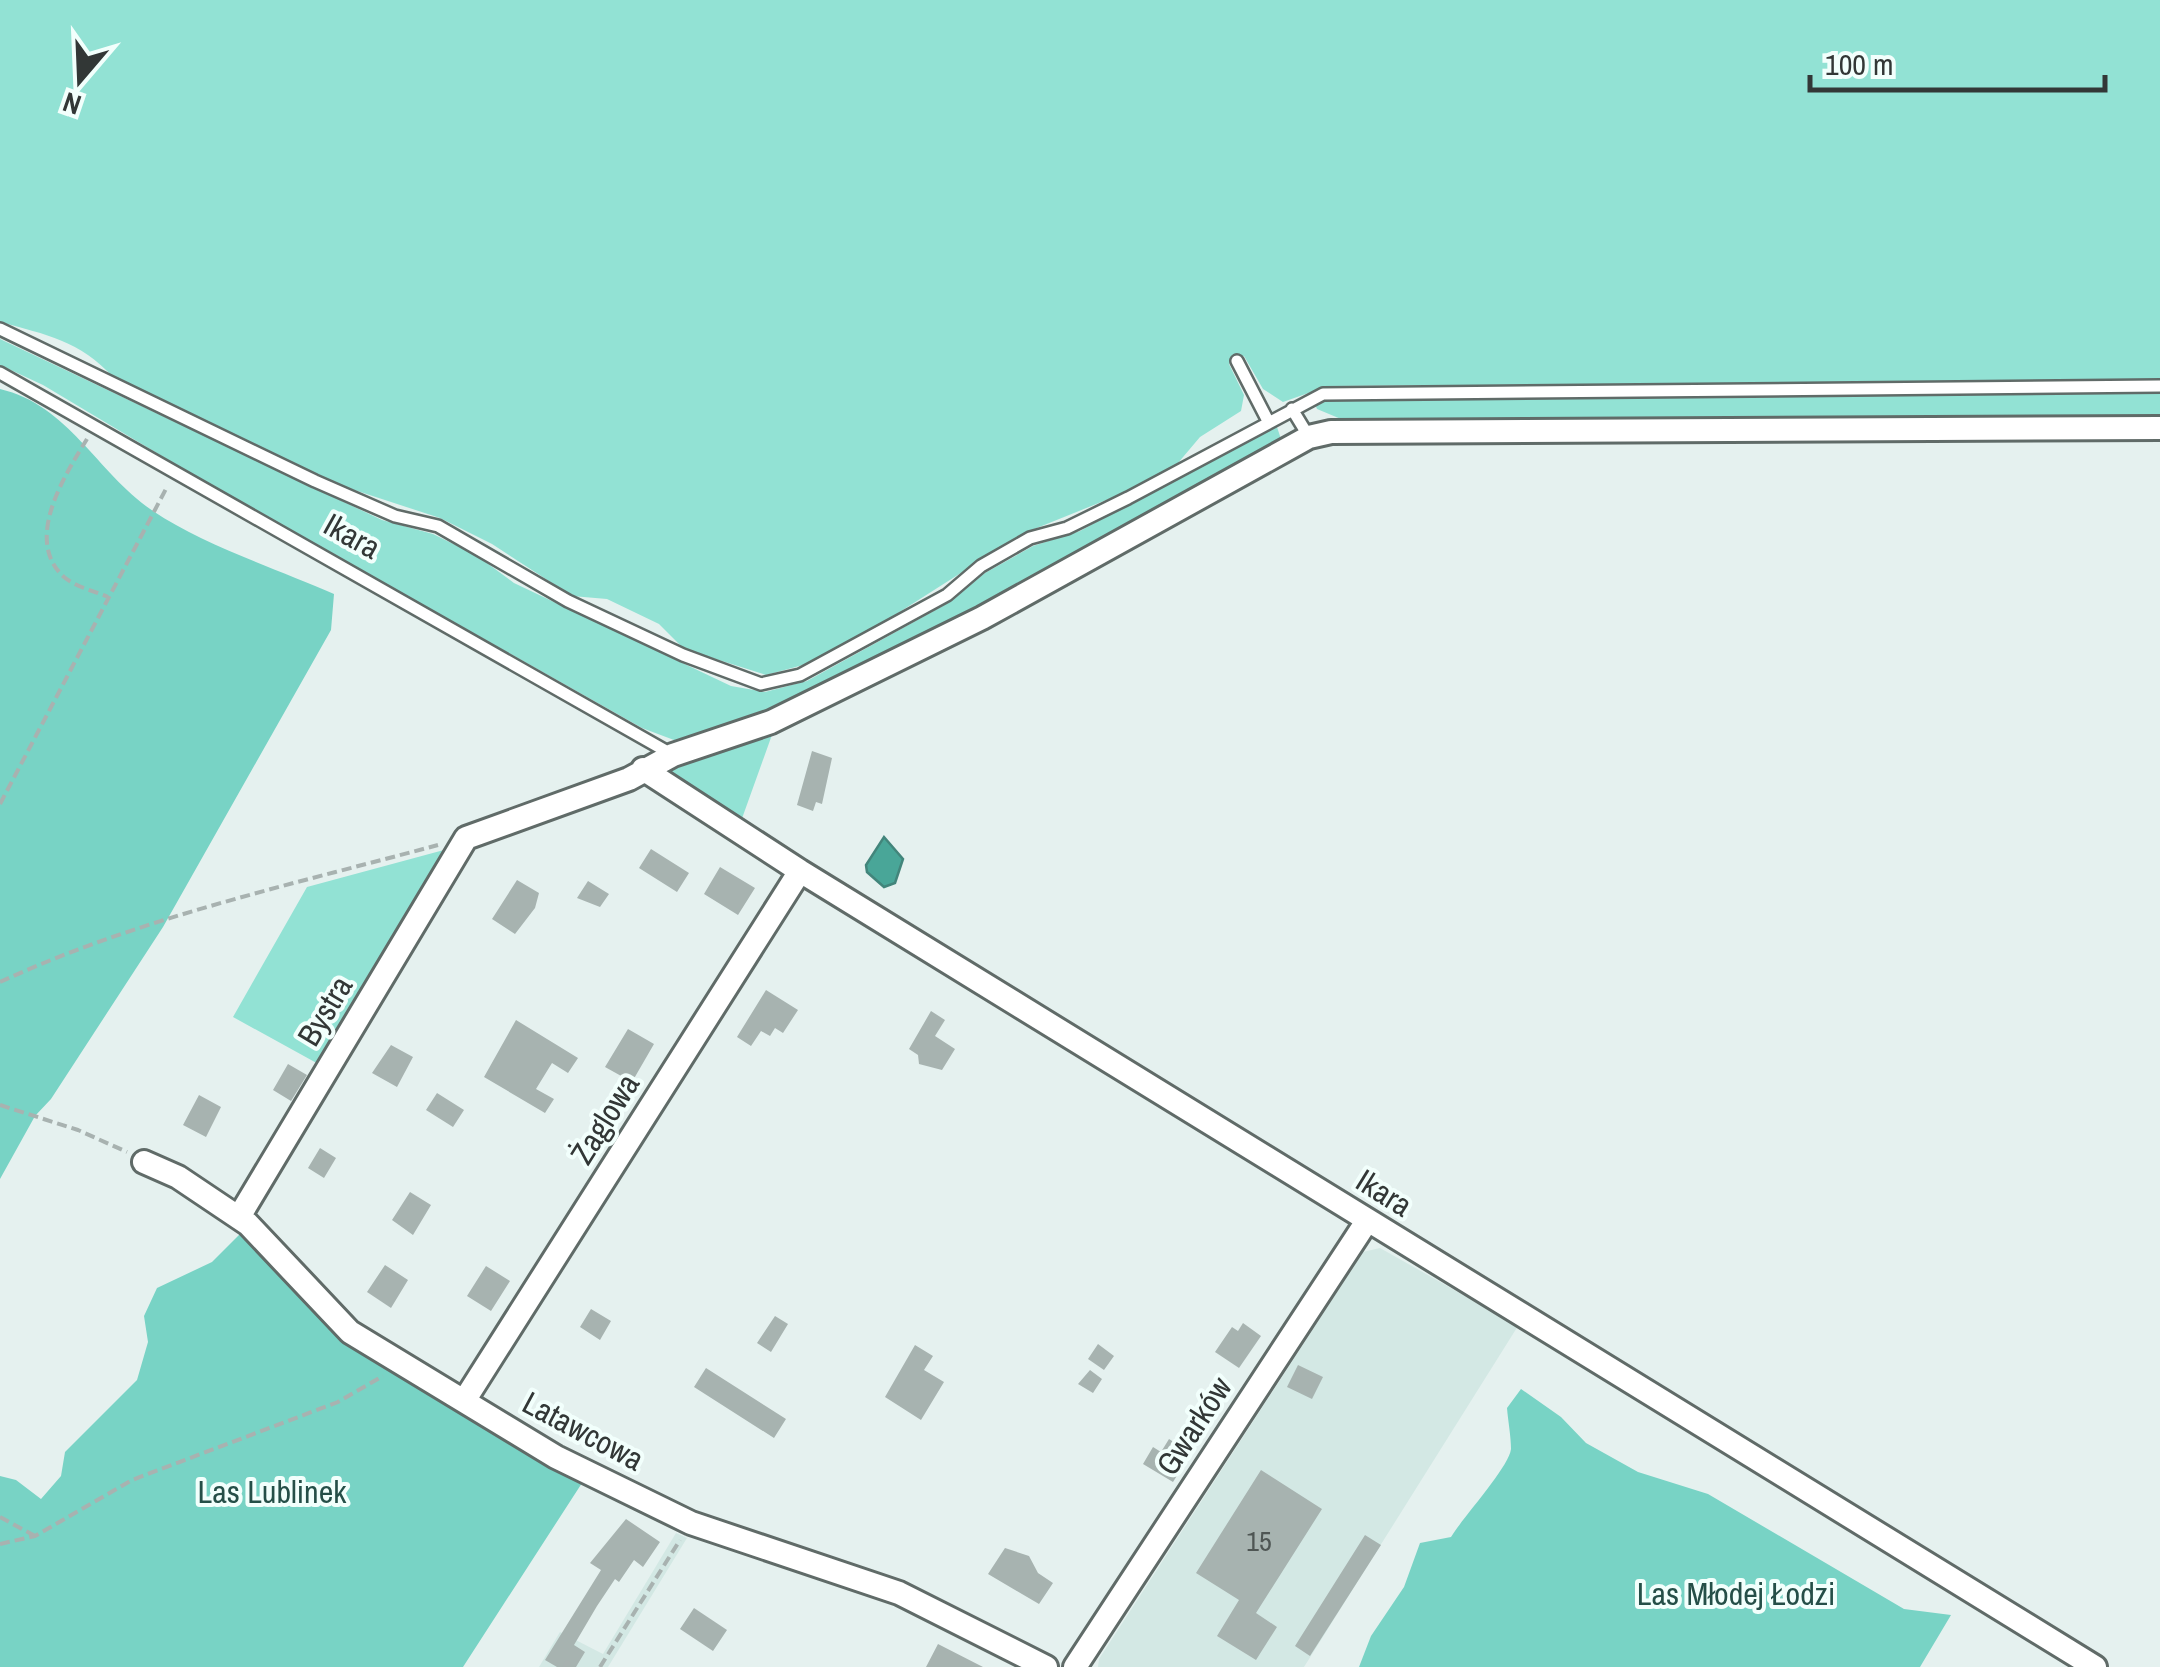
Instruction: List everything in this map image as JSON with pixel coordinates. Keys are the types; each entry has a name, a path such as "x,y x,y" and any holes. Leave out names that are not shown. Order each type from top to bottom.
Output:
{"street":[{"path":"466,838 629,778 673,755 771,722 982,618 1309,436 1350,432 2160,428"},
{"name":"Ikara","path":"643,769 800,872 2094,1667"},
{"name":"Bystra","path":"239,1217 466,838"},
{"name":"Żaglowa","path":"464,1401 800,872"},
{"name":"Latawcowa","path":"144,1162 178,1177 239,1217 334,1318 556,1457 691,1524 899,1593 1046,1667"},
{"name":"Gwarków","path":"1075,1667 1367,1222"}],"lane":[{"path":"0,329 315,480 396,516 438,526 568,601 682,655 760,684 778,683 817,667 947,595 981,566 1030,538 1075,524 1315,396 1337,392 2160,386"},
{"path":"1238,361 1268,421"},
{"name":"Ikara","path":"0,373 673,755"},
{"path":"1292,408 1309,436"}],"path":[{"path":"94,426 58,492 46,540 51,560 64,577 109,598"},
{"path":"0,804 174,474"},
{"path":"0,982 70,950 144,925 466,838"},
{"path":"0,1105 78,1130 144,1162"},
{"path":"0,1544 35,1536 132,1480 338,1402 404,1364"},
{"path":"0,1517 35,1536"},
{"path":"600,1667 691,1524"},
{"path":"564,1667 567,1662 574,1667"}],"shaded area":[{"path":"0,0 2160,0 2160,381 1328,386 1283,402 1263,389 1244,356 1229,364 1244,395 1241,411 1200,437 1178,463 1126,492 1022,534 851,643 803,665 766,675 684,649 659,624 607,599 572,596 492,544 440,518 339,485 114,378 75,347 0,322"},
{"path":"0,339 382,520 433,534 476,555 514,583 731,686 765,692 807,681 950,602 985,573 1033,546 1080,531 1262,431 1277,427 1282,442 979,613 772,714 691,739 674,740 642,728 212,486 43,385 0,365"},
{"path":"2160,392 2160,419 1353,424 1317,409 1315,404 1331,398"},
{"path":"773,732 740,824 662,773 664,766"},
{"path":"884,837 903,859 895,883 884,887 867,872 866,865"},
{"path":"455,847 322,1066 233,1017 307,887"},
{"path":"1380,1248 1518,1326 1304,1667 1098,1667 1099,1659 1363,1252"},
{"path":"676,1533 687,1538 608,1667 539,1667 560,1632 603,1654"}],"green space":[{"path":"0,389 45,409 153,511 217,546 334,594 331,630 163,927 51,1099 35,1116 0,1179"},
{"name":"Las Lublinek","path":"242,1232 413,1381 582,1483 463,1667 0,1667 0,1476 16,1480 41,1499 61,1476 65,1452 137,1380 148,1342 144,1316 157,1288 212,1262"},
{"name":"Las Młodej Łodzi","path":"1521,1389 1561,1417 1586,1443 1638,1472 1708,1494 1904,1609 1951,1615 1920,1667 1359,1667 1371,1636 1404,1587 1420,1543 1451,1537 1503,1467 1511,1449 1507,1408"}],"building":[{"path":"812,751 832,758 822,804 816,802 813,811 797,805"},
{"path":"651,849 689,873 677,892 639,868"},
{"path":"720,867 755,888 738,915 704,894"},
{"path":"517,880 539,893 535,908 515,934 492,919"},
{"path":"588,881 609,894 600,907 577,898"},
{"path":"766,990 798,1010 783,1033 775,1028 770,1036 761,1031 751,1046 737,1037"},
{"path":"931,1011 945,1020 935,1036 955,1049 942,1070 919,1064 918,1055 909,1049"},
{"path":"516,1020 578,1058 568,1073 552,1063 536,1089 554,1099 545,1113 484,1077"},
{"path":"628,1029 654,1044 632,1082 605,1067"},
{"path":"391,1045 413,1057 397,1087 372,1073"},
{"path":"288,1064 307,1075 291,1101 273,1090"},
{"path":"437,1093 464,1110 453,1127 426,1110"},
{"path":"199,1095 221,1107 206,1137 183,1125"},
{"path":"320,1148 336,1158 324,1178 308,1168"},
{"path":"410,1192 431,1205 413,1235 392,1220"},
{"path":"385,1265 408,1280 391,1308 367,1292"},
{"path":"486,1266 510,1281 491,1311 467,1296"},
{"path":"591,1309 611,1321 600,1340 580,1327"},
{"path":"775,1316 788,1324 771,1352 757,1343"},
{"path":"1243,1323 1261,1336 1239,1368 1215,1352 1232,1327 1238,1331"},
{"path":"1098,1344 1114,1356 1104,1370 1088,1359"},
{"path":"915,1345 933,1356 924,1370 944,1382 921,1420 885,1397"},
{"path":"1298,1365 1323,1377 1312,1399 1287,1387"},
{"path":"706,1368 786,1419 774,1438 694,1387"},
{"path":"1090,1370 1102,1379 1093,1393 1078,1384"},
{"path":"1169,1439 1191,1453 1173,1482 1143,1464 1153,1447 1161,1452"},
{"path":"1261,1470 1322,1509 1256,1613 1277,1627 1256,1660 1217,1636 1239,1600 1196,1573"},
{"path":"626,1519 660,1542 643,1567 634,1560 619,1582 615,1579 574,1645 585,1652 576,1667 557,1667 545,1660 601,1570 590,1563"},
{"path":"1365,1535 1381,1545 1310,1656 1295,1646"},
{"path":"1005,1548 1029,1556 1038,1573 1053,1583 1039,1604 988,1574"},
{"path":"694,1608 727,1630 713,1651 680,1629"},
{"path":"938,1644 983,1667 926,1667"}]}
